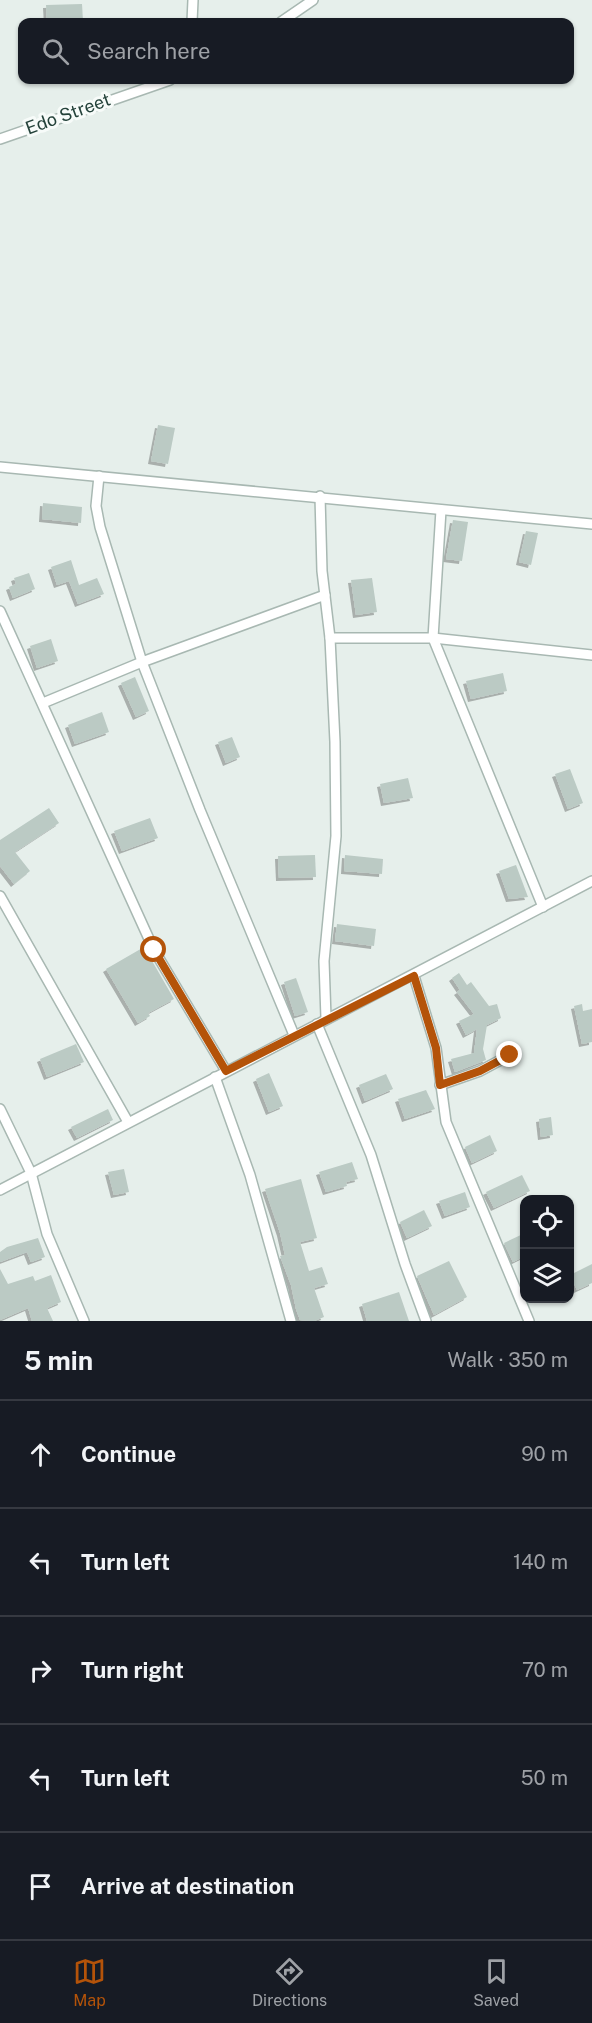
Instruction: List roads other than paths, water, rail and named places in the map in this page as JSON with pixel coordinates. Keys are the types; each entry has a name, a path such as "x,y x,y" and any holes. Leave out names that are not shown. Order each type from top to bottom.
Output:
{"street":[{"path":"192,18 193,0"},
{"path":"287,18 313,0"},
{"name":"Edo Street","path":"0,139 158,84"},
{"path":"0,467 320,496 592,524"},
{"path":"99,476 96,506 100,527 142,662 200,810 294,1035"},
{"path":"320,496 325,596 330,638 336,836 324,961 326,1018"},
{"path":"441,510 433,638 543,908"},
{"path":"43,703 142,662 325,596"},
{"path":"0,611 154,950 226,1071"},
{"path":"330,638 433,638 592,655"},
{"path":"0,1190 326,1018 414,976 592,881"},
{"path":"0,896 128,1122"},
{"path":"414,976 436,1048 446,1122 530,1321"},
{"path":"316,1024 371,1155 405,1264 426,1321"},
{"path":"440,1085 480,1071 510,1055"},
{"path":"215,1077 250,1175 291,1321"},
{"path":"0,1109 32,1173 47,1234 84,1321"}]}
